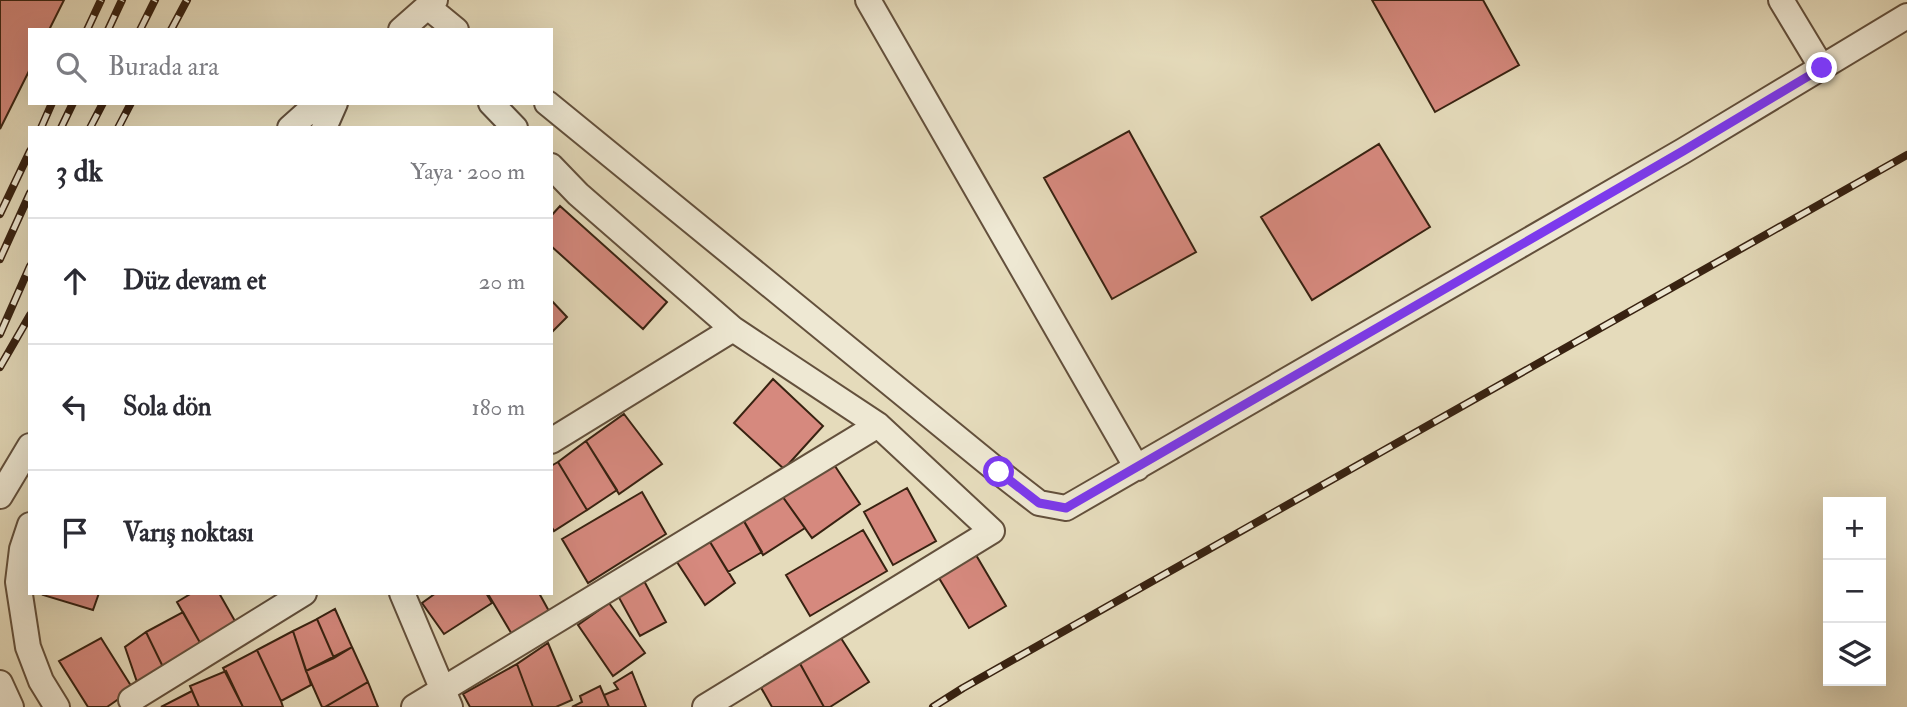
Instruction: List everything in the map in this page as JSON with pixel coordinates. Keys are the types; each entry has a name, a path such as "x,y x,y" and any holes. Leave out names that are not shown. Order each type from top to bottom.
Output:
{"street":[{"path":"868,0 1137,468"},
{"path":"1782,0 1822,68"},
{"path":"549,105 1039,503 1066,508 1671,158 1907,16"},
{"path":"419,17 450,28"},
{"path":"292,126 316,105"},
{"path":"325,126 334,105"},
{"path":"493,105 513,126"},
{"path":"553,168 578,194 733,329 878,425 992,531 705,707"},
{"path":"553,440 733,329"},
{"path":"414,707 447,698 878,425"},
{"path":"0,496 28,449"},
{"path":"28,531 22,550 18,582 28,647 41,681 57,707"},
{"path":"131,700 301,595"},
{"path":"403,595 447,698"},
{"path":"0,683 11,707"}],"building":[{"path":"0,0 64,0 50,28 28,28 28,73 0,129"},
{"path":"1372,0 1483,0 1519,65 1435,112"},
{"path":"1129,131 1196,252 1112,299 1044,178"},
{"path":"1379,144 1430,227 1312,300 1261,217"},
{"path":"560,206 667,302 643,329 553,248 553,214"},
{"path":"553,302 567,317 553,331"},
{"path":"773,379 823,426 784,469 734,423"},
{"path":"624,414 662,464 619,494 586,441"},
{"path":"586,441 617,490 587,510 558,462"},
{"path":"831,460 860,504 812,538 780,493"},
{"path":"558,462 587,510 554,531 553,529 553,465"},
{"path":"907,488 936,541 893,565 864,512"},
{"path":"642,492 666,534 588,583 562,539"},
{"path":"780,493 805,528 763,555 741,516"},
{"path":"741,516 762,552 728,572 707,537"},
{"path":"863,530 887,571 810,616 786,575"},
{"path":"707,537 735,583 705,605 675,559"},
{"path":"976,555 1006,606 969,628 939,578"},
{"path":"643,579 666,622 640,636 617,594"},
{"path":"43,595 98,595 93,610"},
{"path":"189,595 220,595 239,628 203,648 177,602"},
{"path":"433,595 487,595 492,603 444,634 422,603"},
{"path":"489,595 540,595 550,613 513,636"},
{"path":"609,603 645,653 613,676 578,625"},
{"path":"335,609 352,647 334,658 317,619"},
{"path":"183,612 203,648 164,669 146,632"},
{"path":"317,619 334,658 306,671 293,631"},
{"path":"293,631 311,685 281,701 257,650"},
{"path":"146,632 164,669 137,682 125,647"},
{"path":"839,635 869,682 830,707 824,707 798,660"},
{"path":"101,638 133,689 107,707 88,707 59,661"},
{"path":"548,643 572,700 556,707 533,707 517,664"},
{"path":"352,647 368,682 322,707 306,671"},
{"path":"257,650 283,707 243,707 223,668"},
{"path":"798,660 824,707 772,707 759,684"},
{"path":"517,664 533,707 470,707 463,694"},
{"path":"226,671 243,707 199,707 190,686"},
{"path":"632,672 646,707 609,707 604,695 618,689 614,683"},
{"path":"368,682 378,707 325,707"},
{"path":"600,686 609,707 572,707 582,702 580,696"},
{"path":"192,691 199,707 161,707"}],"railway":[{"path":"88,28 101,0"},
{"path":"109,28 122,0"},
{"path":"141,28 155,0"},
{"path":"172,28 187,0"},
{"path":"42,126 51,105"},
{"path":"62,126 72,105"},
{"path":"91,126 102,105"},
{"path":"119,126 130,105"},
{"path":"0,214 28,155"},
{"path":"933,707 1907,155"},
{"path":"0,259 28,197"},
{"path":"0,334 28,271"},
{"path":"0,367 28,318"}],"route":[{"path":"999,472 1039,503 1066,508 1822,68"}]}
